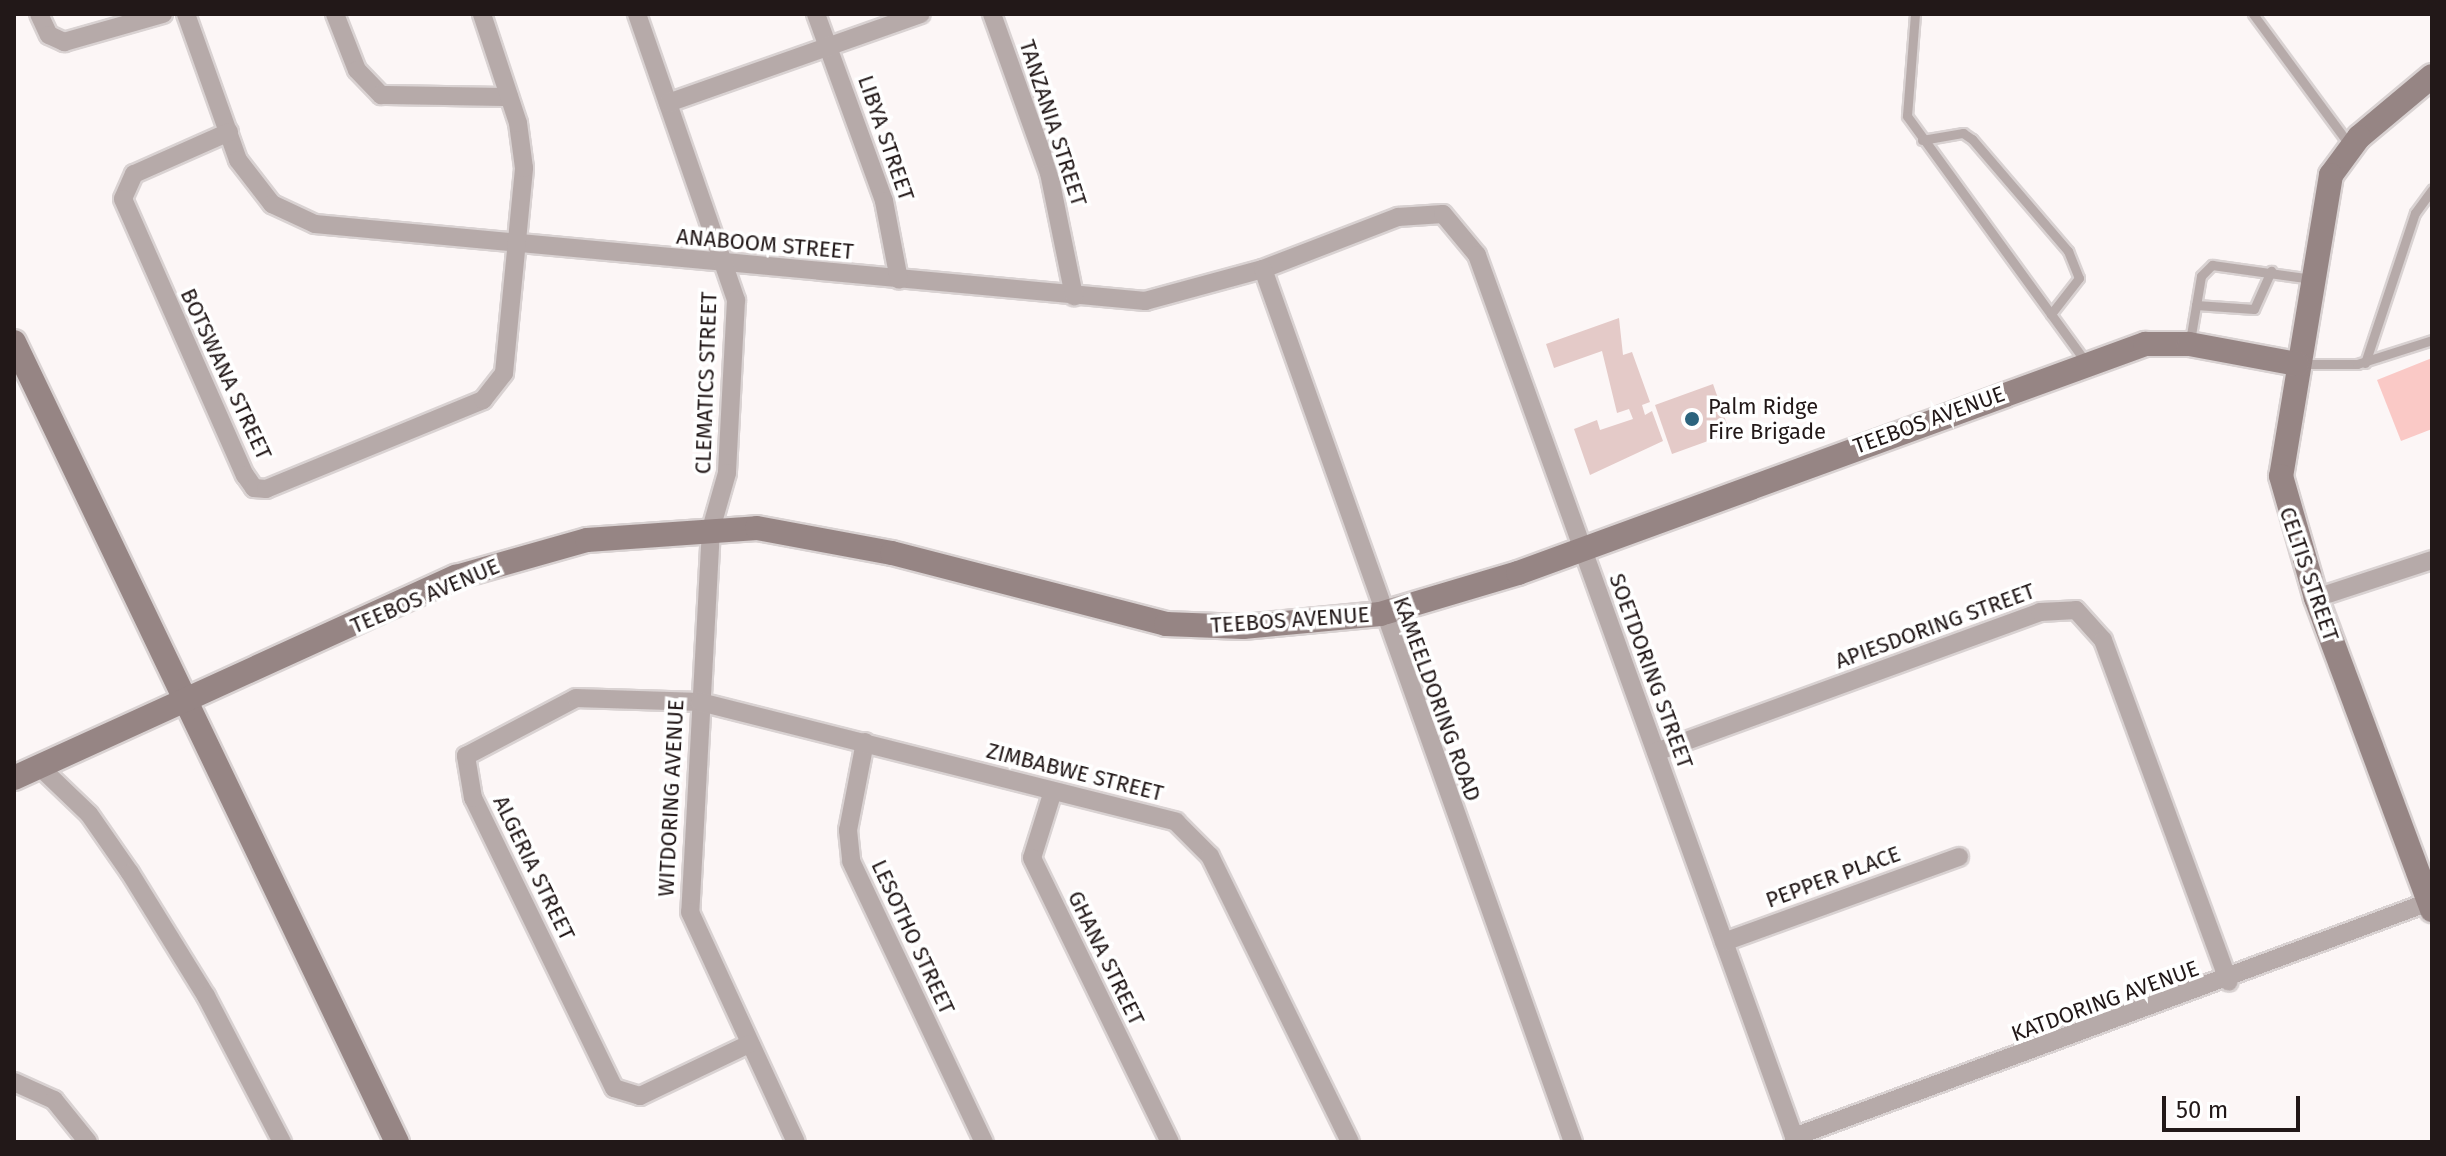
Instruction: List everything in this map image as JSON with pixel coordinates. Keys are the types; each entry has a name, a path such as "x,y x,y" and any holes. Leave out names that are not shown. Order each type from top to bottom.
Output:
{"street":[{"path":"39,14 49,35 64,42 163,14"},
{"name":"ANABOOM STREET","path":"186,14 229,132 252,183 293,218 729,266 1074,296 1160,300 1263,269 1414,212 1454,221"},
{"path":"335,14 357,70 381,95 509,97"},
{"path":"482,14 509,97 524,168 515,243"},
{"name":"CLEMATICS STREET","path":"637,14 729,266 736,324 727,473 711,529"},
{"name":"LIBYA STREET","path":"816,14 884,201 899,280"},
{"path":"668,103 921,14"},
{"name":"TANZANIA STREET","path":"992,14 1049,173 1074,296"},
{"name":"CELTIS STREET","path":"2431,906 2316,598 2281,476 2297,364 2331,175 2351,146 2432,76"},
{"name":"BOTSWANA STREET","path":"229,132 134,174 123,199 254,488 284,483 496,388 507,360 515,243"},
{"name":"SOETDORING STREET","path":"1454,221 1477,255 1795,1140"},
{"name":"KAMEELDORING ROAD","path":"1263,269 1380,614 1573,1142"},
{"path":"14,342 397,1142"},
{"name":"TEEBOS AVENUE","path":"14,778 186,706 456,577 587,540 757,528 892,553 1166,624 1243,627 1380,614 1581,549 2086,362 2145,344 2189,344 2297,364"},
{"name":"WITDORING AVENUE","path":"711,529 690,912 796,1142"},
{"path":"2316,598 2432,560"},
{"name":"APIESDORING STREET","path":"1656,752 2040,612 2076,610 2103,640 2229,982"},
{"name":"ALGERIA STREET","path":"700,702 576,698 489,739 463,768 619,1094 640,1096 749,1044"},
{"name":"ZIMBABWE STREET","path":"700,702 1176,822 1198,840 1350,1142"},
{"name":"LESOTHO STREET","path":"865,742 848,830 851,861 984,1142"},
{"path":"41,768 89,814 130,873 206,996 282,1142"},
{"name":"GHANA STREET","path":"1053,791 1032,858 1170,1142"},
{"name":"PEPPER PLACE","path":"1724,942 1959,857"},
{"name":"KATDORING AVENUE","path":"1795,1140 2431,906"},
{"path":"14,1082 54,1100 88,1142"}],"lane":[{"path":"1915,14 1904,106 1922,140 2086,362"},
{"path":"2253,14 2351,146"},
{"path":"1922,140 1963,133 1972,139 2068,251 2079,278 2051,314"},
{"path":"2365,363 2415,213 2432,190"},
{"path":"2189,344 2201,276 2212,265 2312,279"},
{"path":"2196,305 2254,309 2271,271"},
{"path":"2297,364 2365,363 2432,340"}],"shaded area":[{"path":"2432,358 2432,429 2401,441 2377,380"}],"building":[{"path":"1619,318 1623,355 1632,352 1650,402 1642,405 1645,415 1652,411 1663,441 1590,475 1574,429 1597,420 1600,430 1633,419 1629,409 1617,413 1602,351 1554,368 1546,344"},
{"name":"Palm Ridge Fire Brigade","path":"1713,384 1730,433 1672,454 1655,405"}],"place":[{"name":"Palm Ridge Fire Brigade","path":"1692,419"}]}
